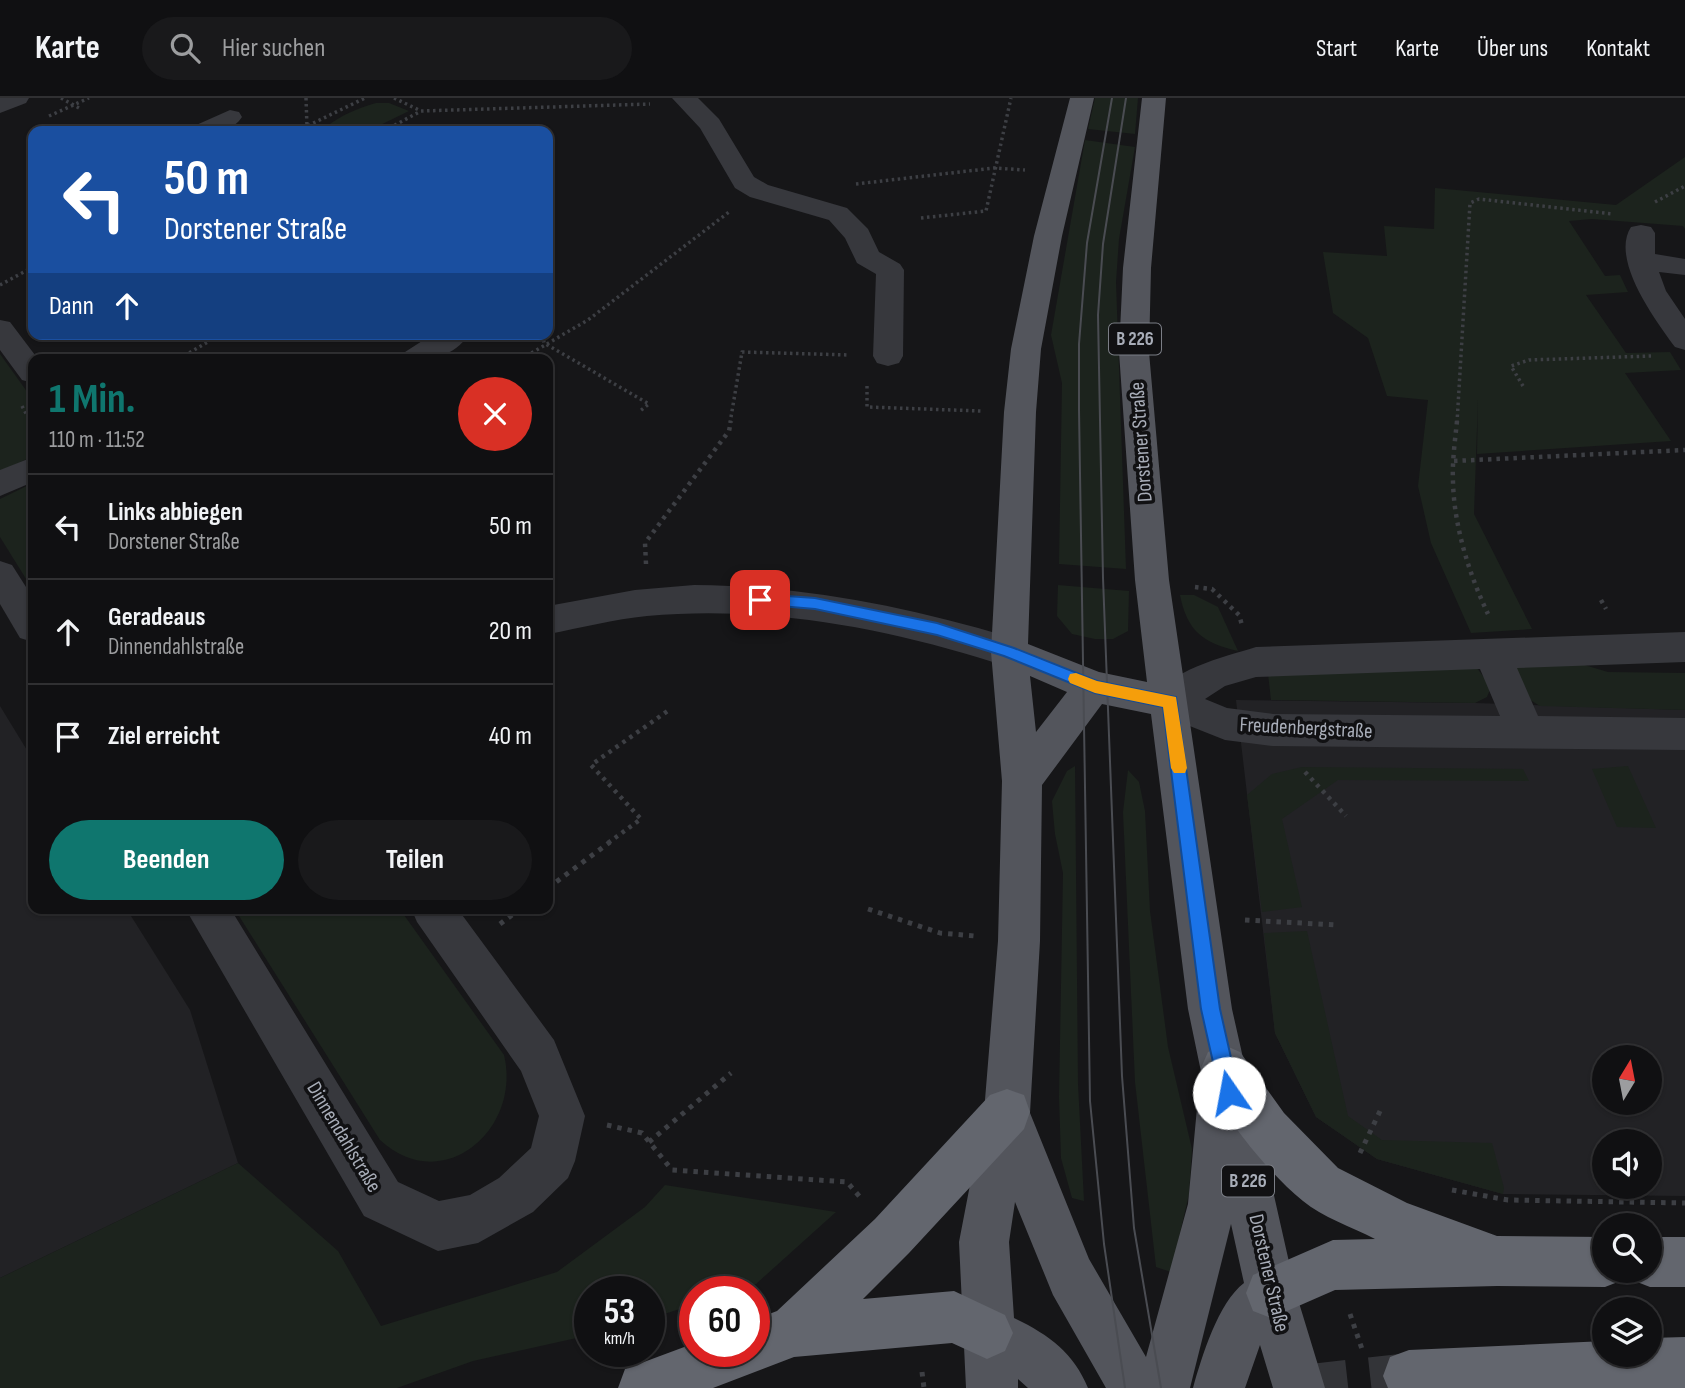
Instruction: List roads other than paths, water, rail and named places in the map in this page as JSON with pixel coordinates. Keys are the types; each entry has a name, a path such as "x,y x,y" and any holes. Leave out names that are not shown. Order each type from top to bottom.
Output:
{"highway":[{"path":"1224,1068 1267,1130 1321,1185 1395,1223 1497,1261"},
{"path":"774,1339 892,1236 1007,1112"},
{"path":"1271,1293 1334,1265 1592,1262"},
{"path":"1662,1262 1685,1262"},
{"path":"774,1339 954,1317 987,1333"},
{"path":"1409,1376 1685,1363"},
{"path":"644,1388 700,1367"}],"main road":[{"path":"992,1388 984,1242 1007,1112 1019,941 1022,781 1009,652 1020,412 1026,349 1048,236 1082,98"},
{"name":"Dorstener Straße","path":"1154,98 1137,268 1134,352 1153,580 1210,1009 1271,1293 1299,1388"},
{"path":"1009,652 1095,687 1170,702"},
{"path":"1022,781 1084,697 1095,687"},
{"path":"1164,1388 1212,1204 1224,1068"},
{"path":"1007,1112 1071,1277 1135,1388"},
{"path":"1220,1388 1225,1366 1250,1311 1271,1293"},
{"path":"987,1333 1020,1346 1051,1373 1062,1388"}],"street":[{"path":"0,106 17,98"},
{"path":"684,98 710,124 752,186 838,214 858,235 867,257 890,270 888,356"},
{"path":"213,126 230,117"},
{"path":"1683,267 1635,235 1655,298 1685,340"},
{"path":"0,329 28,366"},
{"path":"424,354 445,340"},
{"path":"0,484 28,470"},
{"path":"0,574 28,620"},
{"path":"553,619 646,602 733,598 802,603 879,615 937,629 1009,652"},
{"path":"1170,702 1213,676 1256,662 1685,647"},
{"path":"1501,653 1526,734"},
{"name":"Freudenbergstraße","path":"1170,702 1224,724 1273,730 1685,734"},
{"name":"Dinnendahlstraße","path":"210,914 381,1199 438,1226 478,1218 516,1195 551,1161 562,1116 538,1056 436,914"}],"tunnel":[{"path":"1302,1388 1409,1376"}],"tram line":[{"path":"1112,98 1087,243 1079,344 1079,410 1090,1101 1104,1244 1125,1388"},
{"path":"1126,98 1103,244 1098,315 1103,578 1122,1076 1134,1228 1161,1388"}]}
